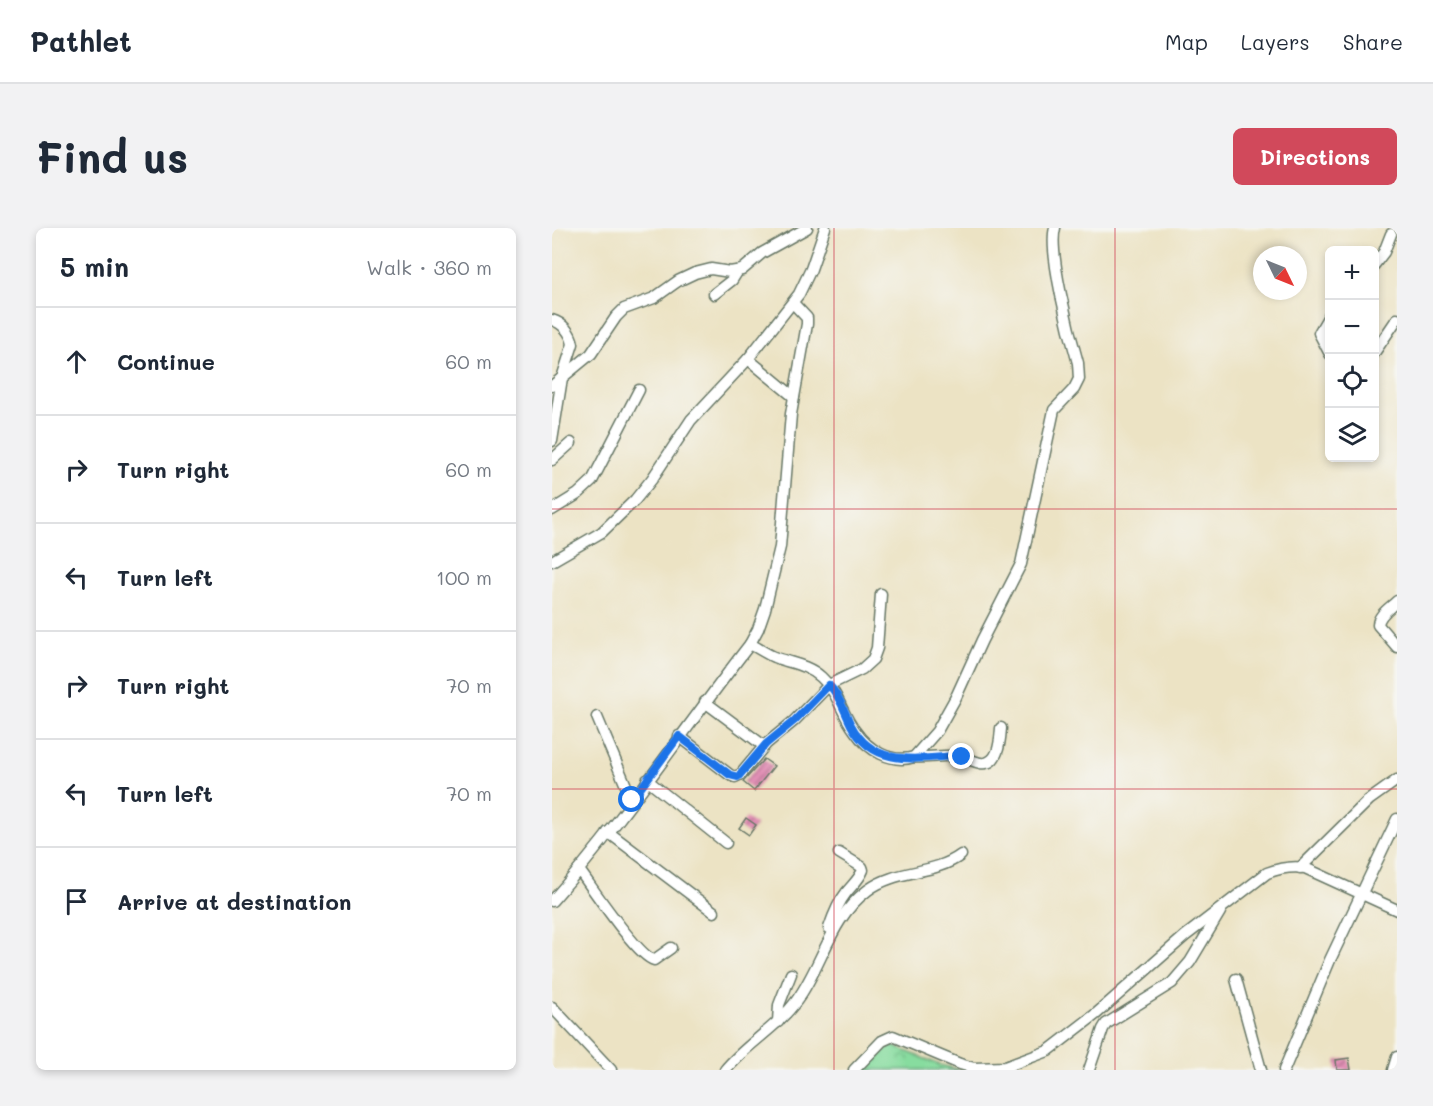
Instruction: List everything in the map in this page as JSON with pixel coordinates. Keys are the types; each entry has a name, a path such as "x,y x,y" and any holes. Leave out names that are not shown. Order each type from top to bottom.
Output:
{"street":[{"path":"552,386 591,354 624,309 654,298 678,281 695,273 711,269 737,272 742,270 762,253 807,228"},
{"path":"552,561 602,532 628,508 652,479 691,420 748,359 793,303 808,277 825,228"},
{"path":"914,757 937,731 956,697 1021,564 1054,410 1074,389 1079,380 1078,363 1054,256 1055,228"},
{"path":"1379,258 1384,252 1390,233"},
{"path":"714,294 732,280 737,272"},
{"path":"552,901 608,832 750,644 758,629 780,547 790,414 807,324 804,313 793,303"},
{"path":"552,320 561,324 572,339 573,345 562,378 552,441"},
{"path":"1325,322 1319,333 1325,346"},
{"path":"1379,346 1396,324"},
{"path":"748,359 794,397"},
{"path":"552,510 578,494 596,477 639,390"},
{"path":"552,460 571,444"},
{"path":"679,736 735,777 741,774 764,746 794,721 829,685 862,669 873,659 877,648 881,594"},
{"path":"1397,601 1382,614 1378,625 1397,647"},
{"path":"750,644 766,654 808,669 829,685 855,732 879,752 896,759 954,756 987,763 998,751 1001,728"},
{"path":"705,702 764,746"},
{"path":"597,717 632,800"},
{"path":"647,780 726,843"},
{"path":"1300,867 1362,806 1397,780"},
{"path":"1284,1070 1330,960 1397,819"},
{"path":"608,832 714,912"},
{"path":"829,940 830,926 838,905 860,878 863,870 862,867 839,853"},
{"path":"725,1070 778,1022 798,999 846,910 858,898 871,888 892,878 946,864 961,855"},
{"path":"854,1070 882,1041 893,1036 974,1068 999,1069 1048,1051 1096,1014 1185,936 1267,873 1285,867 1300,867 1397,910"},
{"path":"579,870 626,934 648,958 654,960 671,948"},
{"path":"1089,1070 1106,1024 1172,983 1190,962 1214,924 1220,909"},
{"path":"778,1022 779,1005 791,974"},
{"path":"1236,979 1261,1070"},
{"path":"552,1007 611,1070"},
{"path":"1096,1014 1106,1024"},
{"path":"1393,1070 1397,1057"}],"green space":[{"path":"891,1045 940,1065 963,1070 864,1070"}],"building":[{"path":"764,759 774,766 754,791 743,782"},
{"path":"746,818 756,825 749,835 739,828"},
{"path":"1349,1058 1351,1070 1337,1070 1336,1060"}],"route":[{"path":"632,800 679,736 730,775 738,777 766,744 794,721 829,685 855,732 867,744 888,757 905,760 914,757 962,757"}]}
